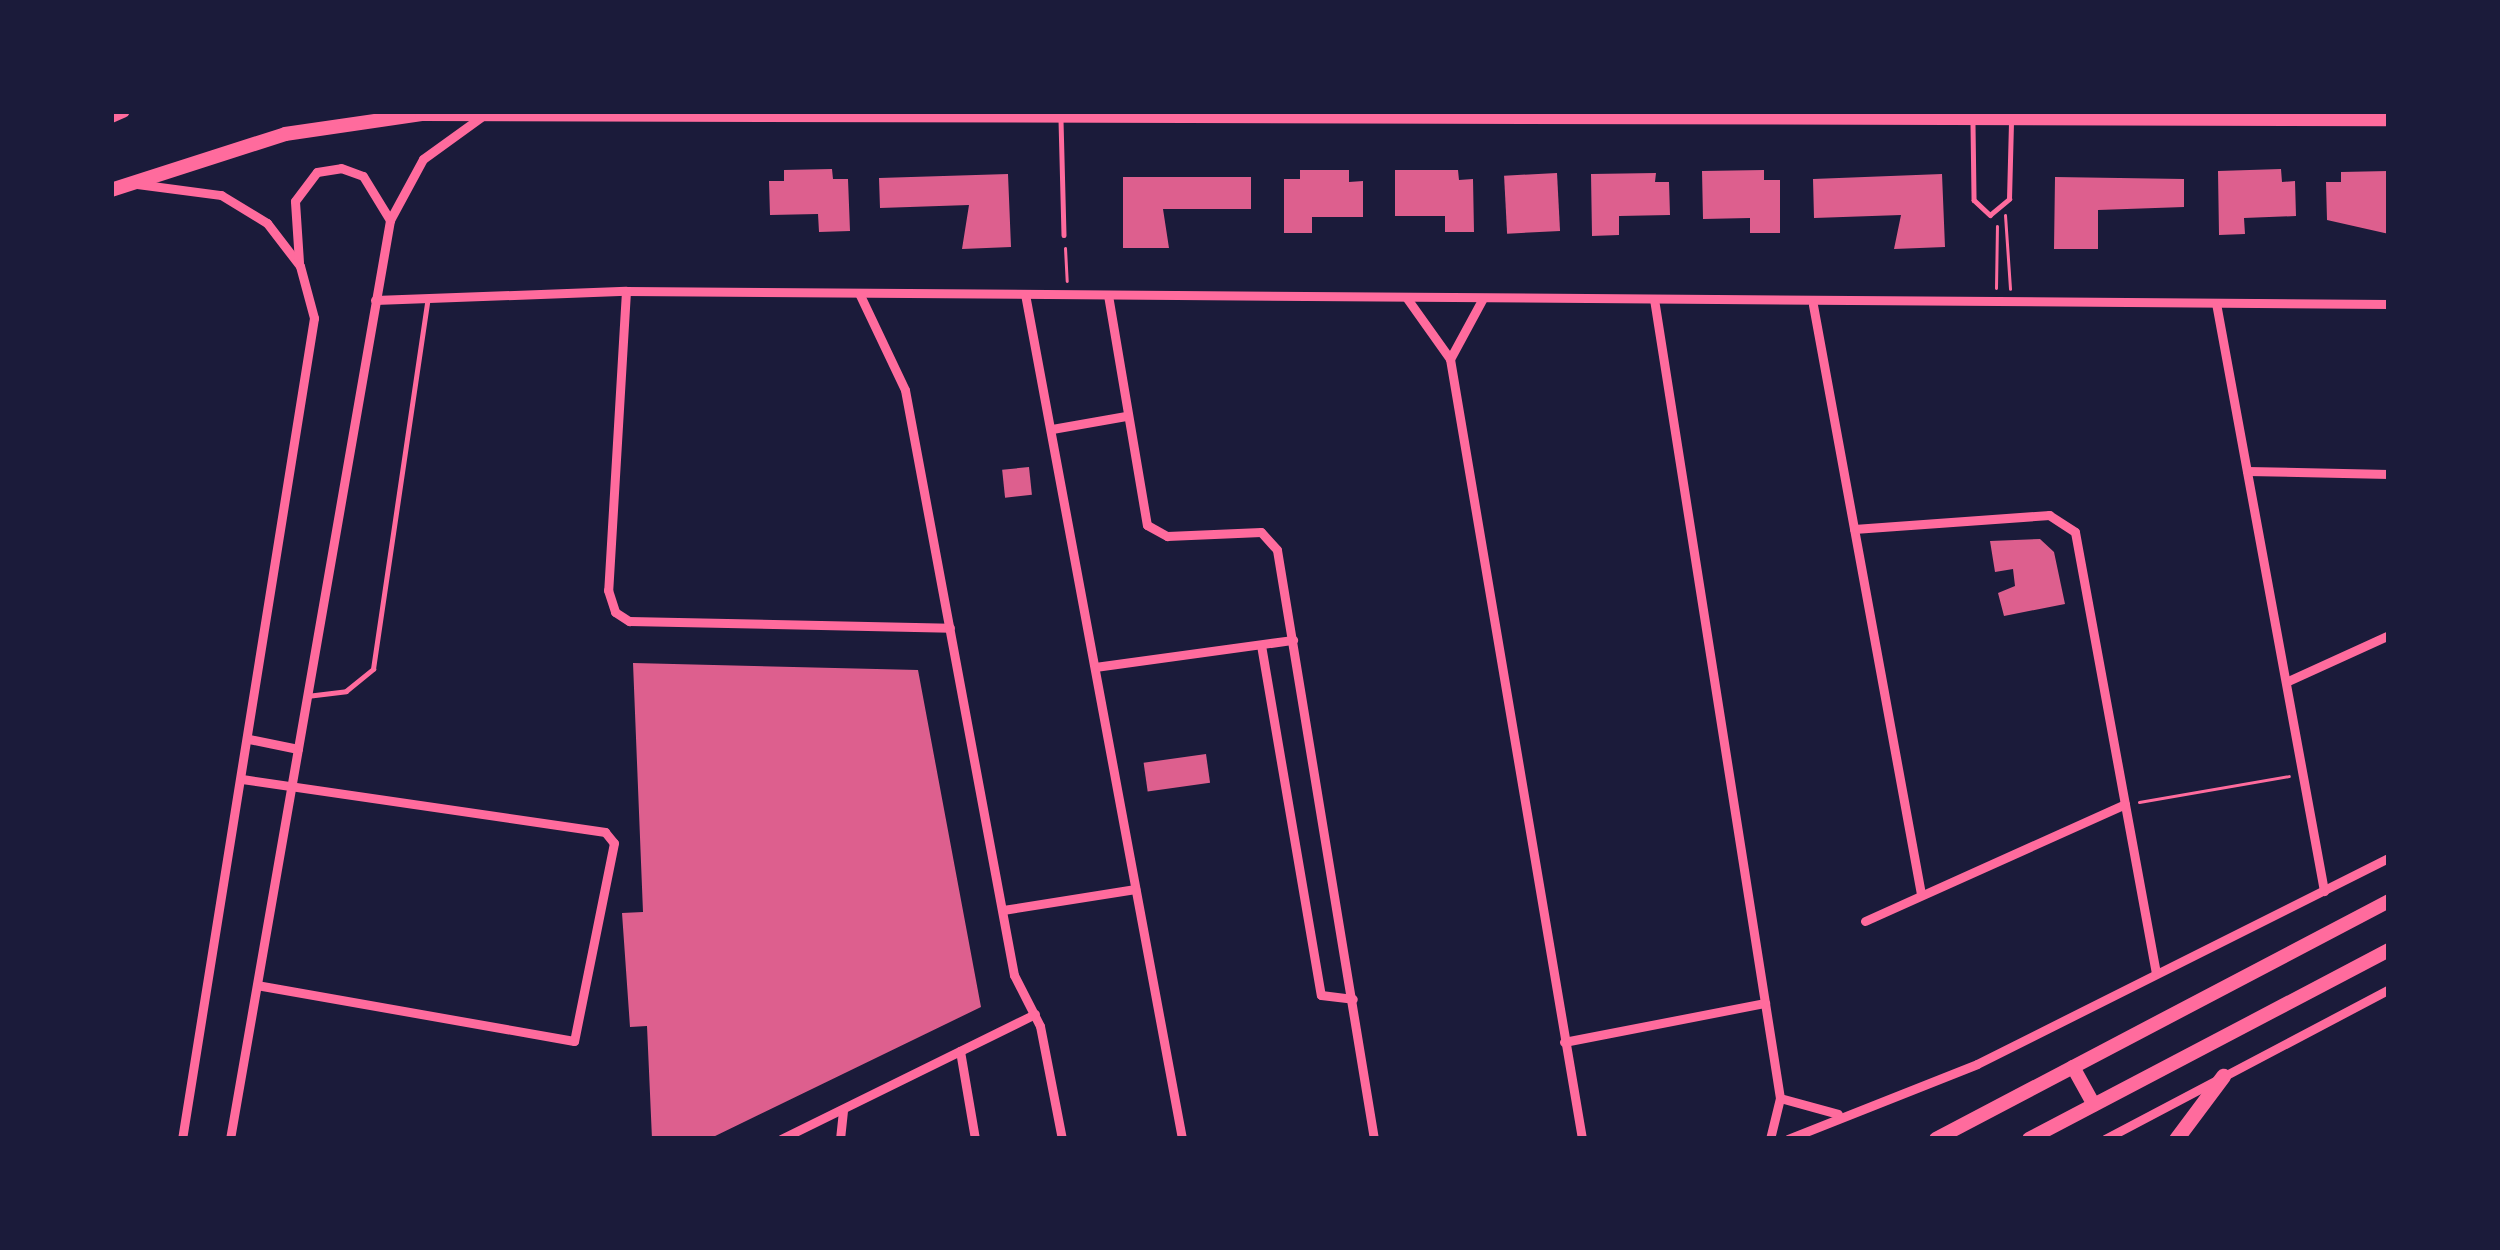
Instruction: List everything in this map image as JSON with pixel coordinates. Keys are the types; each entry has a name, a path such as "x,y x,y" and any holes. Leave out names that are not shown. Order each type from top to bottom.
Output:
{"main road":[{"path":"111,116 123,111"},
{"path":"118,187 285,134 491,112 2389,119"},
{"path":"1936,1139 2389,901"},
{"path":"2029,1139 2389,950"},
{"path":"2073,1067 2094,1105"},
{"path":"2176,1139 2223,1076"}],"street":[{"path":"230,1139 390,220 423,159 491,112"},
{"path":"182,1139 314,345 300,266 296,201 317,172 340,167 363,176 390,220"},
{"path":"118,187 221,195 267,224 300,266"},
{"path":"375,300 626,291 1654,299 1813,305 2389,304"},
{"path":"626,291 608,590 620,617 950,628"},
{"path":"859,293 905,390 1014,975 1036,1014 1062,1139"},
{"path":"1025,294 1182,1139"},
{"path":"1108,295 1147,525 1167,536 1267,534 1277,550 1374,1139"},
{"path":"1406,297 1450,359 1582,1139"},
{"path":"1450,359 1483,298"},
{"path":"1654,299 1780,1098 1770,1139"},
{"path":"2216,303 2324,891"},
{"path":"1813,305 1921,894"},
{"path":"1052,429 1126,416"},
{"path":"2248,471 2389,474"},
{"path":"1854,530 2049,515 2066,521 2077,538 2156,973"},
{"path":"2286,682 2389,635"},
{"path":"1095,667 1292,640"},
{"path":"1262,645 1321,995 1353,999"},
{"path":"249,739 298,749"},
{"path":"242,779 605,832 614,843 580,1036 564,1045 258,985"},
{"path":"1864,921 2125,804"},
{"path":"1788,1139 1839,1114 1977,1064 2389,858"},
{"path":"1003,910 1135,889"},
{"path":"2105,1139 2389,989"},
{"path":"1564,1042 1766,1003"},
{"path":"781,1139 1036,1014"},
{"path":"960,1052 975,1139"},
{"path":"1780,1098 1839,1114"},
{"path":"840,1139 843,1108"}],"lane":[{"path":"1061,114 1064,235"},
{"path":"1973,118 1974,200 1980,211 2000,213 2011,118"},
{"path":"307,696 346,691 373,669 428,298"}],"path":[{"path":"1996,274 2000,213"},
{"path":"2000,213 2010,274"},
{"path":"1064,235 1068,295"},
{"path":"2125,804 2302,774"}],"building":[{"path":"832,169 833,179 848,179 850,231 819,232 818,214 770,215 769,181 784,181 784,170"},
{"path":"2281,169 2282,182 2295,181 2296,216 2244,218 2245,234 2219,235 2218,171"},
{"path":"1300,170 1349,170 1349,182 1363,181 1363,217 1312,217 1312,233 1284,233 1284,179 1300,179"},
{"path":"1395,170 1458,170 1459,180 1473,179 1474,232 1445,232 1445,216 1395,216"},
{"path":"1764,170 1764,180 1780,180 1780,233 1750,233 1750,218 1703,219 1702,171"},
{"path":"2388,171 2389,234 2327,220 2326,182 2341,182 2341,172"},
{"path":"1557,173 1560,231 1507,234 1504,176"},
{"path":"1656,173 1655,182 1669,182 1670,215 1619,216 1619,235 1592,236 1591,174"},
{"path":"1008,174 1011,247 962,249 969,205 880,208 879,178"},
{"path":"1942,174 1945,247 1894,249 1901,215 1814,218 1813,179"},
{"path":"1123,177 1251,177 1251,209 1163,209 1169,248 1123,248"},
{"path":"2055,177 2184,179 2184,207 2098,210 2098,249 2054,249"},
{"path":"1029,467 1032,495 1005,498 1002,470"},
{"path":"2040,539 2054,552 2065,604 2004,616 1998,593 2015,586 2013,569 1995,572 1990,541"},
{"path":"633,663 918,670 981,1007 709,1139 652,1139 647,1026 630,1027 622,913 643,912"},
{"path":"1206,754 1210,783 1148,791 1144,763"}]}
